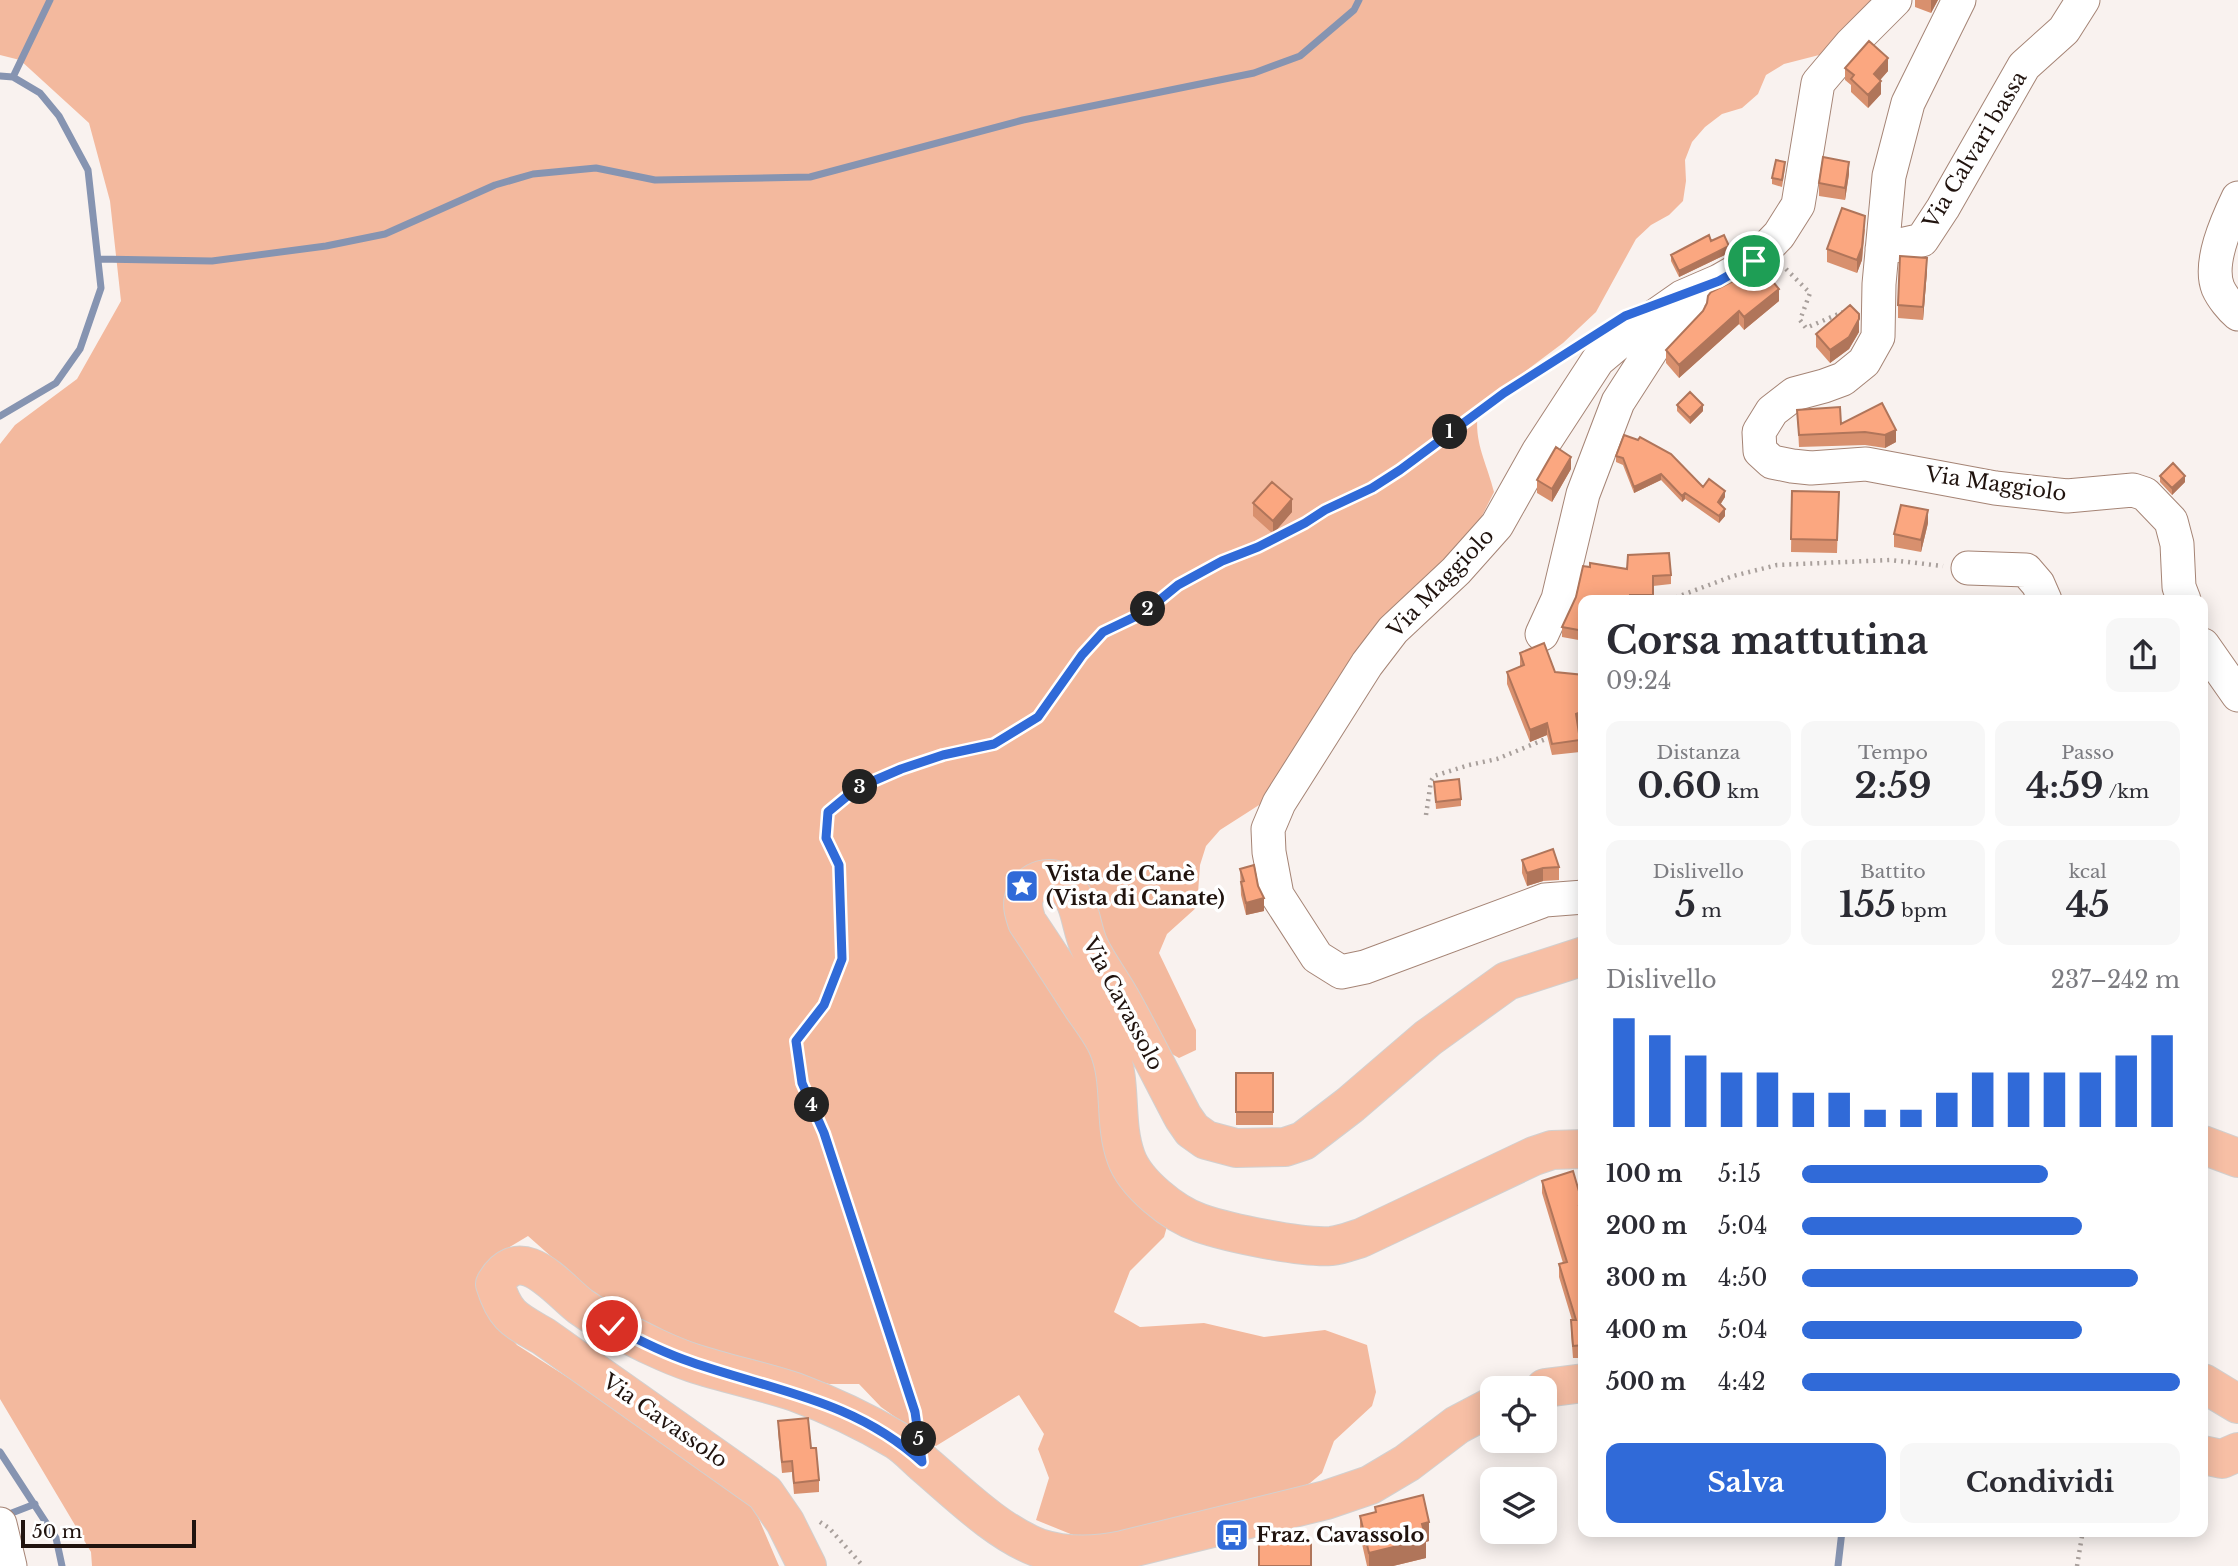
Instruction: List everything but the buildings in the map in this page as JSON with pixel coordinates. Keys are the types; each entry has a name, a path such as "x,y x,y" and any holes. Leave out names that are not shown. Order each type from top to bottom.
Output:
{"main road":[{"name":"Via Cavassolo","path":"1578,959 1507,981 1428,1038 1350,1105 1303,1141 1284,1147 1236,1148 1206,1140 1192,1130 1183,1117 1121,1000 1100,968 1088,943 1078,907 1063,884 1055,879 1043,879 1032,885 1025,894 1023,903 1027,922 1108,1045 1118,1082 1120,1127 1126,1158 1144,1184 1170,1207 1198,1223 1273,1239 1328,1246 1340,1244 1362,1238 1534,1156 1552,1150 1578,1149"},
{"path":"2208,1147 2238,1158"},
{"name":"Via Cavassolo","path":"807,1566 785,1522 765,1493 554,1343 513,1319 501,1301 495,1284 500,1275 517,1267 544,1272 580,1306 648,1345 692,1363 796,1393 858,1418 900,1442 985,1515 1024,1541 1051,1551 1095,1555 1326,1500 1370,1485 1407,1464 1457,1425 1480,1413"},
{"path":"1557,1386 1578,1384"},
{"path":"2208,1386 2238,1404"},
{"path":"2208,1456 2222,1459 2238,1452"}],"street":[{"name":"Via Maggiolo","path":"1578,897 1545,900 1365,968 1341,972 1317,957 1278,895 1269,852 1268,829 1279,803 1367,664 1393,629 1456,571 1497,525 1538,452 1598,360 1629,334 1682,297 1719,281 1754,261 1779,235 1798,205 1818,83 1851,44 1895,0"},
{"name":"Via Maggiolo","path":"1959,0 1908,103 1889,176 1879,284 1878,337 1864,362 1843,379 1794,394 1772,411 1759,432 1760,451 1772,462 1792,466 1811,468 1866,464 1995,488 2067,496 2133,490 2145,494 2171,521 2177,544 2177,595"},
{"name":"Via Calvari bassa","path":"1882,249 1922,240 2024,66 2064,30 2083,0"},
{"path":"2238,198 2227,222 2217,256 2218,287 2238,314"},
{"path":"1542,634 1558,599 1583,494 1618,402 1656,343 1719,281"},
{"path":"1968,568 2026,570 2038,584 2043,595"},
{"path":"2208,652 2238,695"},
{"path":"0,1524 10,1566"}],"path":[{"path":"1754,261 1788,270 1810,293 1800,320 1806,328 1849,309 1867,291 1879,284"},
{"path":"922,1462 915,1412 824,1133 802,1083 796,1041 824,1005 842,959 839,865 826,838 828,812 857,788 943,755 994,744 1038,717 1082,655 1103,632 1145,612 1178,585 1222,561 1258,547 1372,488 1478,411 1576,346"},
{"path":"1682,595 1733,576 1777,565 1890,560 1968,568"},
{"path":"1426,815 1434,776 1497,760 1561,733"},
{"path":"818,1521 829,1528 863,1566"},
{"path":"2077,1566 2082,1537"}],"shaded area":[{"path":"0,0 1871,0 1823,54 1784,64 1766,75 1758,94 1742,108 1722,114 1705,127 1692,142 1685,160 1683,201 1636,239 1596,312 1563,343 1479,406 1477,429 1494,492 1475,530 1273,796 1220,830 1206,846 1200,865 1197,907 1167,934 1159,953 1196,1030 1196,1050 1179,1058 1160,1047 1103,931 1079,870 1063,864 1049,863 1020,874 1168,1223 1164,1237 1130,1271 1114,1312 1140,1327 1204,1323 1264,1337 1325,1330 1367,1345 1376,1392 1372,1406 1334,1441 1322,1473 1296,1490 1148,1531 1078,1537 1036,1520 1049,1478 1038,1449 1044,1434 1019,1395 936,1446 881,1407 859,1384 829,1384 698,1350 597,1297 528,1236 490,1259 481,1303 517,1345 705,1465 752,1503 779,1566 92,1566 91,1552 0,1399 0,444 15,425 77,379 121,301 110,201 89,123 20,60 0,55"}],"waterway":[{"path":"13,77 50,0"},
{"path":"98,259 212,261 326,246 385,234 495,185 533,174 596,168 655,180 810,177 1023,120 1254,73 1300,56 1354,10 1359,0"},
{"path":"0,76 13,77 40,93 59,116 88,170 101,288 80,349 56,383 0,416"},
{"path":"0,1452 56,1538 62,1566"},
{"path":"4,1516 35,1504"},
{"path":"1838,1566 1841,1537"}],"place":[{"name":"Vista de Canè (Vista di Canate)","path":"1022,886"},
{"name":"Fraz. Cavassolo","path":"1232,1535"}],"route":[{"path":"612,1326 648,1345 692,1363 796,1393 858,1418 900,1442 922,1462 915,1412 894,1345 824,1133 802,1083 796,1041 824,1005 842,959 839,865 826,838 828,812 857,788 901,769 943,755 994,744 1038,717 1082,655 1103,632 1145,612 1178,585 1222,561 1258,547 1372,488 1504,393 1625,316 1682,297 1719,281 1754,261"}]}
